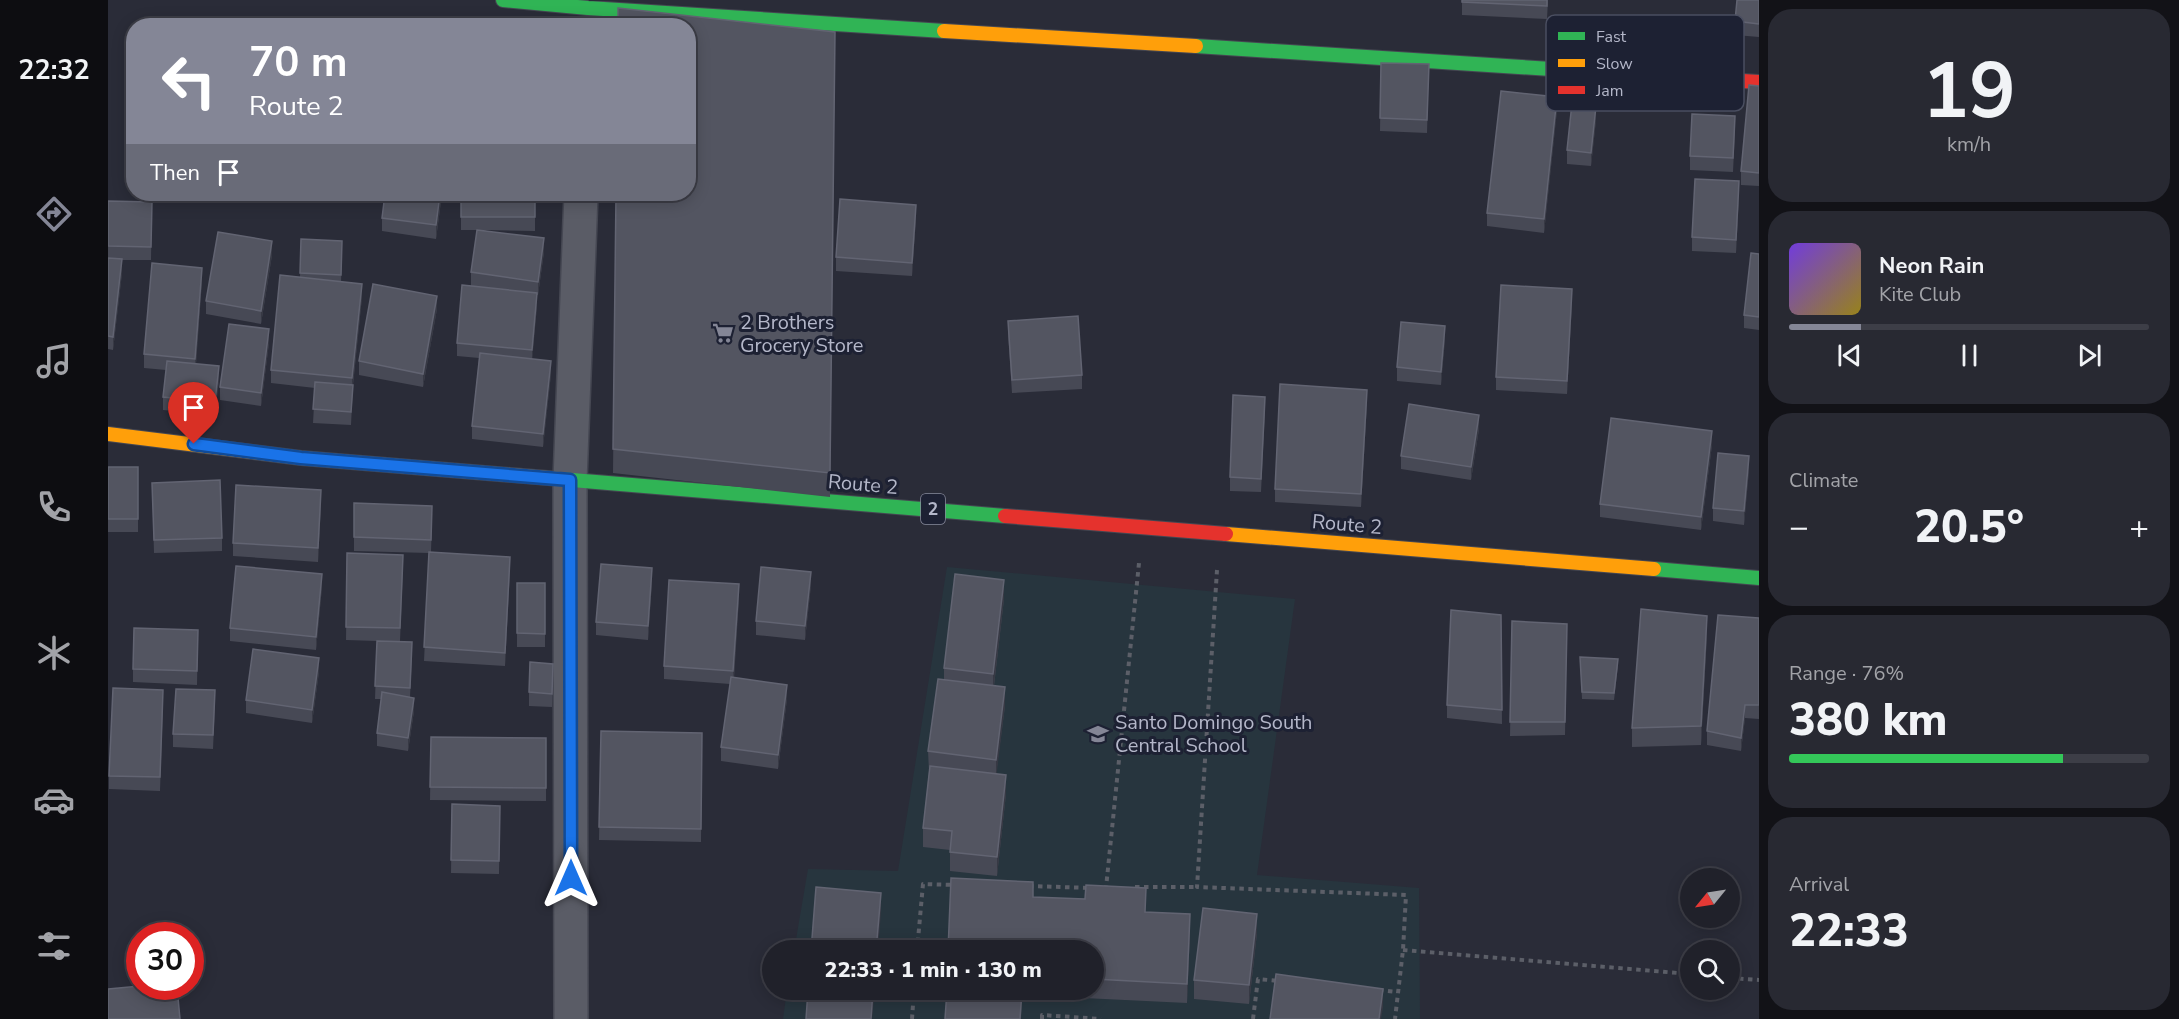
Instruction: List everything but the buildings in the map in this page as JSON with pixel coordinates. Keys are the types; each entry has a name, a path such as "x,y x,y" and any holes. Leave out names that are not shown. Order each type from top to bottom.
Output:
{"main road":[{"path":"503,0 587,11 1546,69"},
{"path":"1744,81 1759,82"},
{"name":"Route 2","path":"108,434 301,458 1759,578"}],"street":[{"path":"571,1019 570,480 581,201"}],"path":[{"path":"1106,888 1143,526"},
{"path":"1197,886 1220,533"},
{"path":"918,940 923,884 957,885"},
{"path":"1026,886 1118,888"},
{"path":"1129,888 1197,886 1406,895 1403,950 1395,1019"},
{"path":"1403,950 1680,973"},
{"path":"1253,1019 1258,979 1281,981"},
{"path":"1740,979 1759,980"},
{"path":"1374,989 1397,992"},
{"path":"912,1019 913,1000"},
{"path":"1042,1019 1042,1015 1101,1019"}],"shaded area":[{"name":"Santo Domingo South Central School","path":"947,567 1295,599 1257,875 1419,888 1420,1019 783,1019 786,1000 1104,1000 1104,940 796,940 808,869 898,871"}],"traffic: fast":[{"path":"503,0 588,8 944,31"},
{"path":"1196,46 1546,69"},
{"path":"560,479 1005,516"},
{"path":"1654,569 1759,578"}],"traffic: slow":[{"path":"944,31 1196,46"},
{"path":"108,434 301,458 560,479"},
{"path":"1226,534 1654,569"}],"traffic: jam":[{"path":"1744,81 1759,82"},
{"path":"1005,516 1226,534"}],"place":[{"name":"2 Brothers Grocery Store","path":"723,333"},
{"name":"Santo Domingo South Central School","path":"1098,734"}],"route":[{"path":"194,444 301,458 570,480 571,878"}]}
